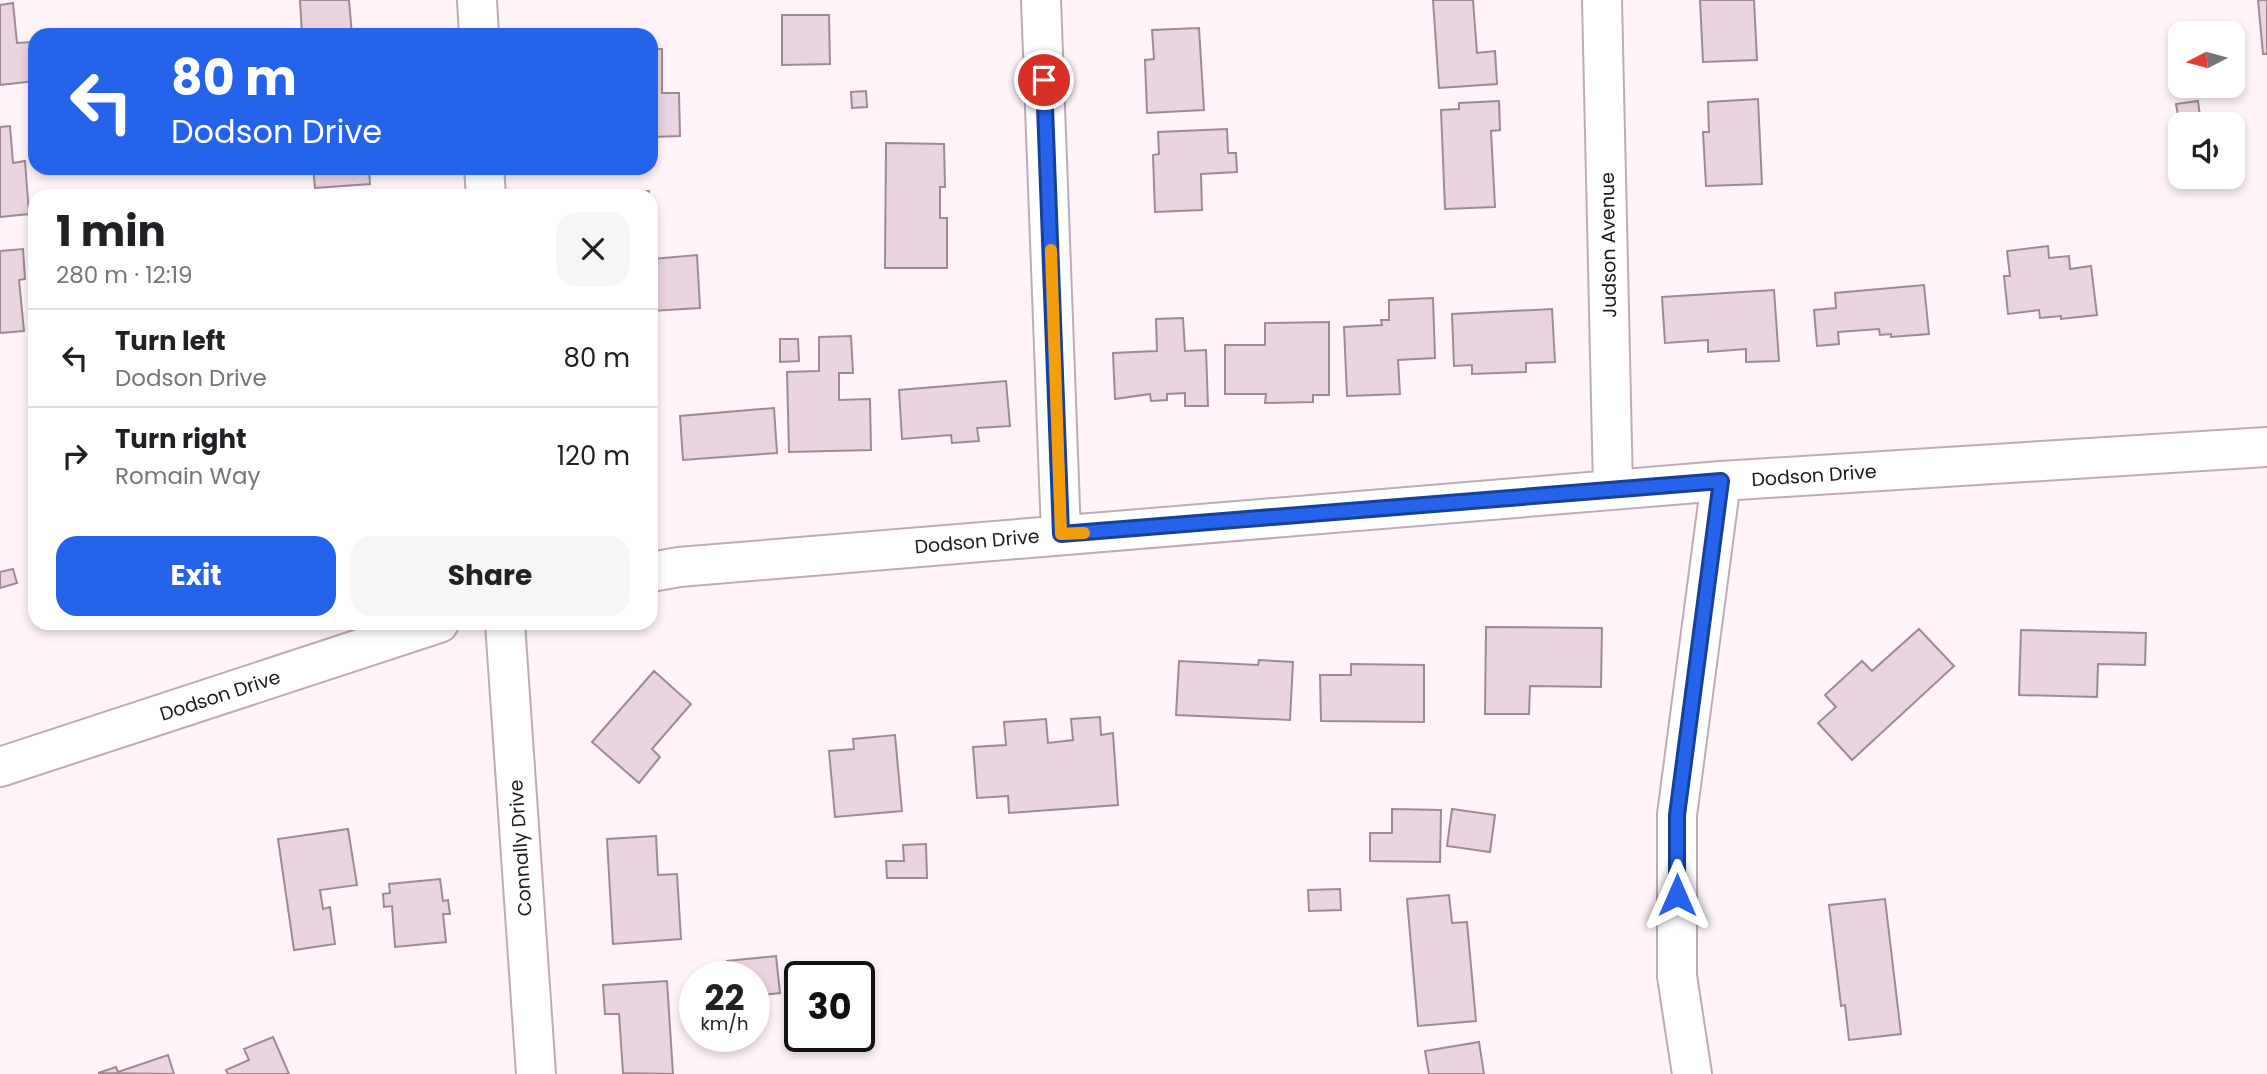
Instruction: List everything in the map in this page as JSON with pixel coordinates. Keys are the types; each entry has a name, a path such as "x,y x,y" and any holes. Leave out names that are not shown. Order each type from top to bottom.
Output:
{"street":[{"path":"477,0 479,28"},
{"path":"1041,0 1061,534"},
{"name":"Judson Avenue","path":"1602,0 1613,489"},
{"name":"Dodson Drive","path":"658,571 1061,534 1613,489 2267,447"},
{"path":"1692,1074 1677,976 1677,815 1721,481"},
{"name":"Dodson Drive","path":"0,766 418,630"},
{"name":"Connally Drive","path":"505,630 536,1074"}],"building":[{"path":"300,0 349,0 351,28 302,28"},
{"path":"1433,0 1473,0 1477,53 1495,51 1497,84 1439,88"},
{"path":"1700,0 1754,0 1757,60 1703,62"},
{"path":"2258,0 2267,0 2267,54 2263,54"},
{"path":"13,3 17,43 28,42 28,82 0,85 0,5"},
{"path":"782,15 829,15 830,64 782,65"},
{"path":"1199,28 1204,110 1147,113 1145,60 1154,59 1152,30"},
{"path":"658,49 662,49 662,93 679,93 680,136 658,137"},
{"path":"866,91 867,107 852,108 851,92"},
{"path":"1758,99 1762,184 1706,186 1703,132 1709,132 1708,102"},
{"path":"1499,101 1500,130 1491,131 1495,207 1445,209 1441,110 1459,109 1459,103"},
{"path":"2198,101 2199,112 2177,112 2176,104"},
{"path":"10,126 13,163 25,161 28,214 0,217 0,127"},
{"path":"1227,129 1228,153 1236,153 1237,172 1201,174 1202,210 1155,212 1153,155 1159,154 1158,132"},
{"path":"886,143 944,144 945,187 940,187 940,218 947,218 947,268 885,268"},
{"path":"314,175 369,175 370,184 315,188"},
{"path":"2048,246 2049,258 2069,256 2070,269 2091,266 2097,315 2061,319 2061,316 2040,318 2039,310 2008,314 2004,276 2010,276 2007,251"},
{"path":"23,249 25,279 19,280 24,331 0,333 0,251"},
{"path":"697,255 700,308 658,311 658,259"},
{"path":"1924,285 1929,334 1891,337 1891,334 1880,335 1879,329 1838,332 1839,344 1817,346 1814,310 1836,308 1835,293"},
{"path":"1774,290 1779,361 1746,362 1746,349 1708,352 1708,340 1665,343 1662,297"},
{"path":"1433,298 1435,358 1398,360 1400,394 1347,396 1344,327 1382,325 1381,320 1389,320 1389,300"},
{"path":"1552,309 1555,362 1526,363 1526,372 1472,374 1472,365 1454,366 1452,314"},
{"path":"1183,318 1185,351 1206,350 1208,406 1185,406 1185,393 1167,394 1167,400 1151,401 1150,394 1115,399 1113,353 1157,351 1156,319"},
{"path":"1329,322 1329,395 1313,395 1313,402 1265,403 1266,394 1225,394 1225,345 1265,345 1265,323"},
{"path":"851,336 853,373 839,373 839,400 870,399 871,450 789,452 787,372 819,371 819,337"},
{"path":"780,339 798,339 799,361 780,362"},
{"path":"1006,381 1010,426 977,428 979,441 952,443 951,435 902,439 899,390"},
{"path":"774,408 777,453 683,460 680,416"},
{"path":"13,569 17,583 0,588 0,572"},
{"path":"1486,627 1602,628 1601,687 1530,686 1529,714 1485,714"},
{"path":"1919,629 1954,666 1852,760 1818,723 1836,707 1825,695 1862,661 1872,671"},
{"path":"2021,630 2146,633 2145,665 2098,664 2097,697 2019,695"},
{"path":"1259,660 1293,662 1290,720 1176,715 1179,661 1258,665"},
{"path":"1351,664 1424,665 1424,722 1321,721 1320,675 1351,675"},
{"path":"654,671 691,704 652,749 660,757 639,783 592,742"},
{"path":"1100,717 1101,735 1113,733 1118,805 1009,813 1008,796 977,798 973,747 1006,745 1004,722 1046,719 1048,743 1073,740 1071,719"},
{"path":"895,735 902,811 835,817 829,751 854,749 853,739"},
{"path":"1392,809 1441,810 1440,862 1370,861 1370,833 1392,833"},
{"path":"1452,809 1495,815 1490,852 1447,846"},
{"path":"348,829 357,885 320,890 323,909 330,907 335,944 294,950 278,839"},
{"path":"656,836 658,875 677,874 681,939 613,944 607,839"},
{"path":"926,844 927,878 887,878 886,861 904,861 903,845"},
{"path":"440,879 443,901 448,900 450,914 443,914 446,942 395,947 392,906 384,907 383,894 390,893 389,884"},
{"path":"1340,889 1341,910 1309,911 1308,890"},
{"path":"1449,895 1452,923 1467,922 1476,1021 1418,1026 1407,899"},
{"path":"1885,899 1901,1034 1849,1040 1845,1005 1841,1006 1829,905"},
{"path":"776,956 780,993 770,994 770,961 727,961"},
{"path":"667,981 673,1074 623,1073 619,1014 605,1014 603,985"},
{"path":"273,1037 289,1074 228,1074 226,1070 249,1060 244,1049"},
{"path":"1479,1042 1484,1074 1429,1074 1425,1051"},
{"path":"168,1055 174,1074 98,1073 116,1067 118,1072"}],"slow traffic":[{"path":"1051,250 1061,534 1084,533"}],"route":[{"path":"1044,80 1061,534 1721,481 1677,815 1677,895"}]}
